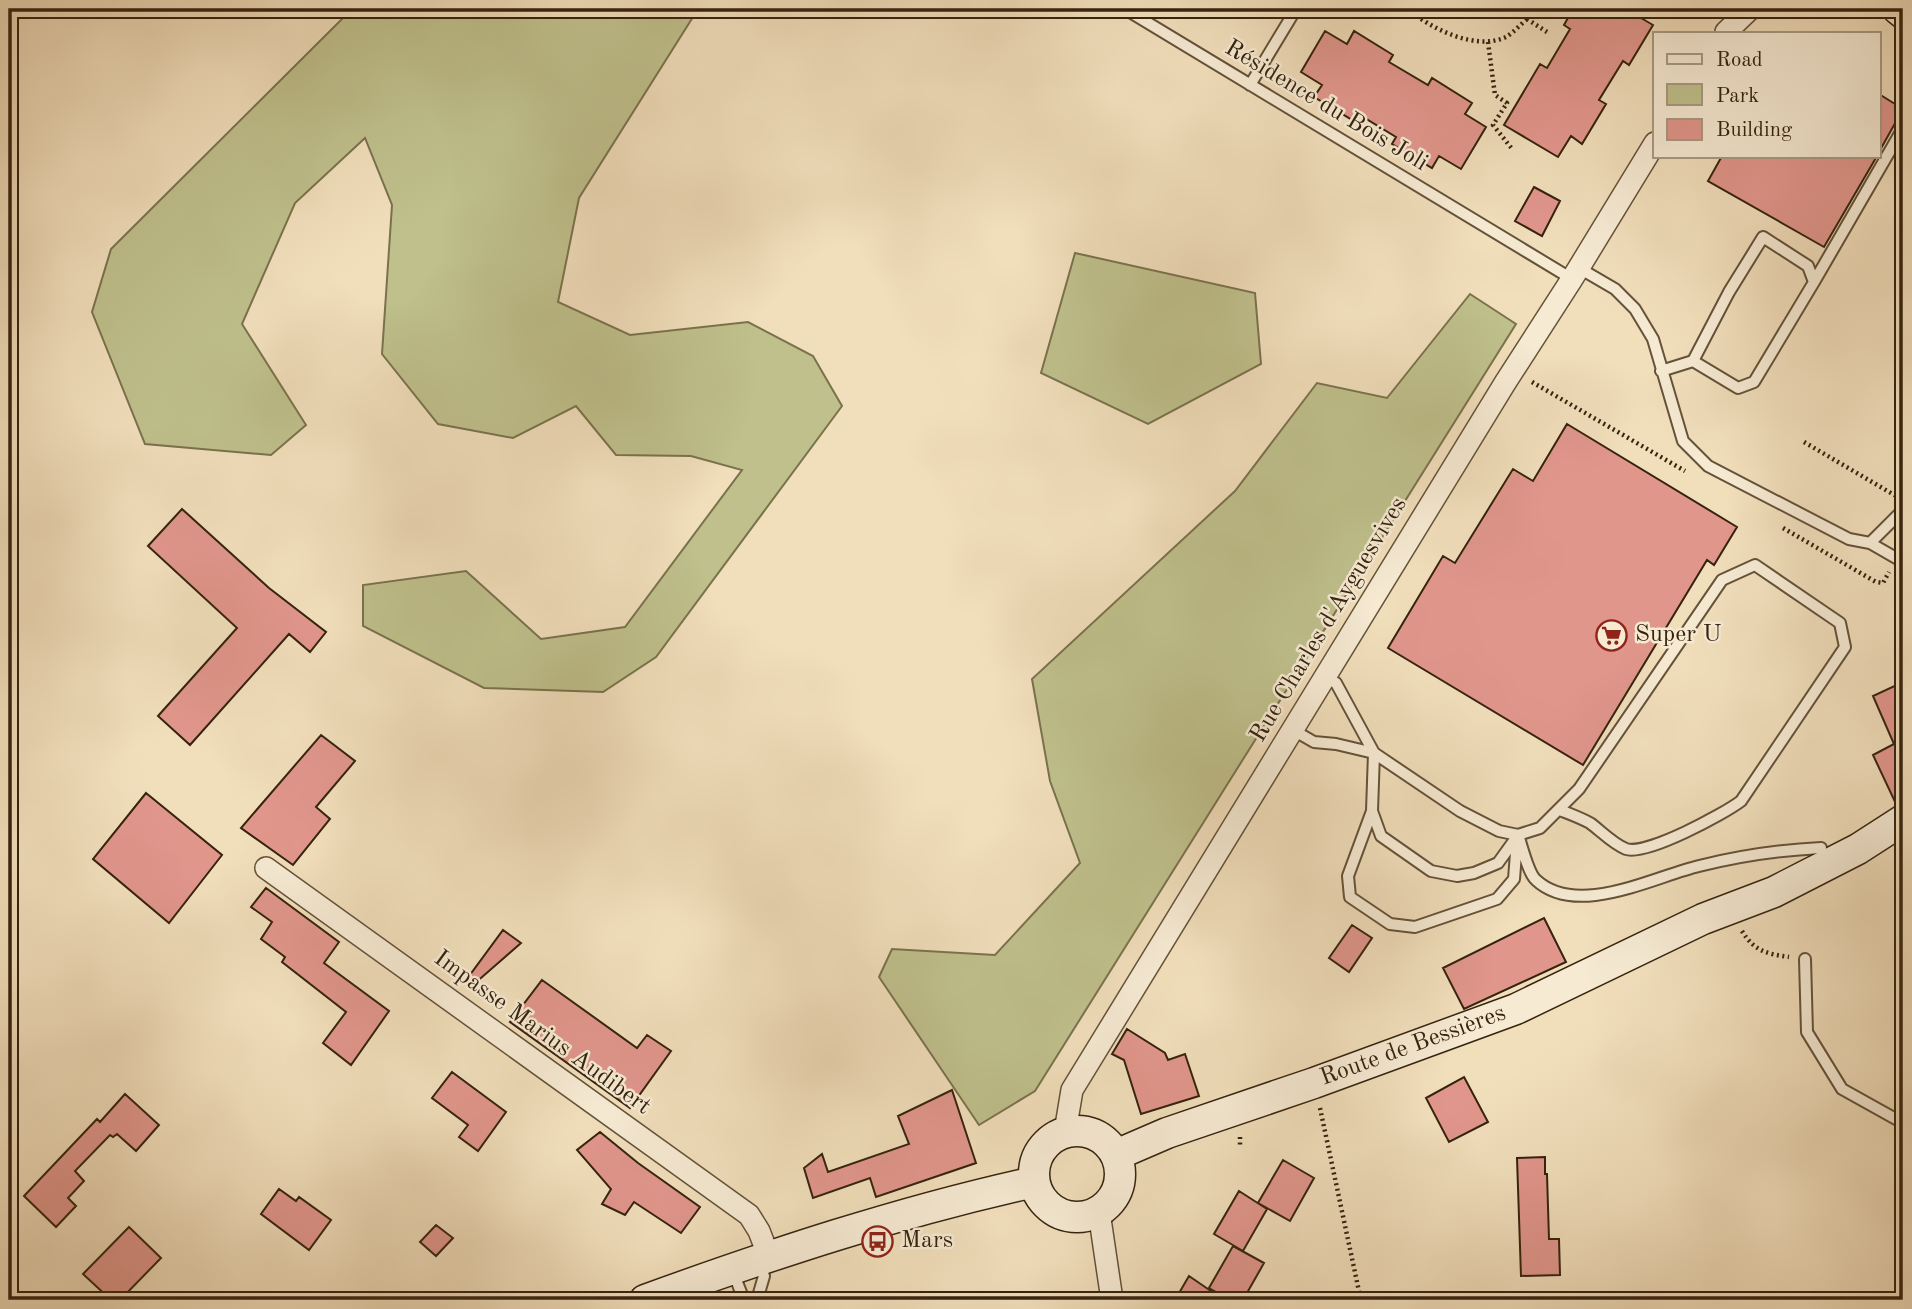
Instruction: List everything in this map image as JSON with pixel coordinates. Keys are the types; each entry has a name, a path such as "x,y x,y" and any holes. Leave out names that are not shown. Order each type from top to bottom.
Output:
{"main road":[{"path":"1898,9 1903,13"},
{"name":"Route de Bessières","path":"1716,914 1768,877 1821,848 1850,835 1900,821"},
{"name":"Route de Bessières","path":"1116,1155 1167,1133 1314,1083 1516,1009 1716,914 1774,892 1858,849 1900,821"},
{"path":"1085,1131 1100,1137 1116,1155 1120,1169 1119,1185 1108,1205 1099,1212 1070,1217 1050,1208 1039,1196 1033,1168 1037,1156 1044,1145 1065,1132 1085,1131"},
{"path":"645,1300 753,1262 968,1197 1034,1182"}],"street":[{"path":"1725,32 1735,9"},
{"path":"1726,32 1750,9"},
{"name":"Rue Charles d'Ayguesvives","path":"1065,1132 1072,1090 1505,383 1576,274 1653,147"},
{"name":"Impasse Marius Audibert","path":"266,868 749,1215 759,1231 753,1262"},
{"path":"1099,1212 1112,1300"}],"lane":[{"path":"1250,85 1296,9"},
{"name":"Résidence du Bois Joli","path":"1125,10 1505,237 1576,274 1615,289 1635,309 1653,339 1683,442 1708,466 1849,539 1870,543 1903,562"},
{"path":"1693,361 1738,388 1754,382 1902,130"},
{"path":"1661,371 1693,361 1729,292 1763,237 1808,266 1814,282"},
{"path":"1870,543 1903,510"},
{"path":"1293,730 1314,743 1336,744 1374,753 1460,811 1499,831 1518,835 1540,828 1579,789 1722,580 1755,565 1840,622 1845,647 1741,801 1728,811 1645,848 1627,849 1588,822 1560,810"},
{"path":"1325,677 1336,683 1374,753 1372,811 1348,876 1350,897 1390,924 1415,927 1497,898 1514,879 1518,835"},
{"path":"1372,811 1381,836 1431,871 1457,876 1474,873 1498,863 1518,835"},
{"path":"1518,835 1534,878 1556,892 1581,896 1612,893 1699,866 1780,850 1821,848"},
{"path":"1805,959 1807,1032 1842,1088 1903,1123"},
{"path":"744,1300 753,1262"},
{"path":"753,1262 764,1276 757,1300"}],"path":[{"path":"1408,9 1447,33 1488,42 1506,36 1527,19"},
{"path":"1527,9 1527,19"},
{"path":"1527,19 1547,32"},
{"path":"1488,42 1495,96 1507,103 1493,125 1513,150"},
{"path":"1804,442 1903,499"},
{"path":"1716,914 1749,944 1765,954 1805,959"},
{"path":"1314,1083 1360,1296 1366,1300"},
{"path":"1431,1300 1445,1300"}],"green space":[{"path":"352,9 698,9 579,198 558,302 630,335 748,322 813,356 842,406 656,657 603,692 484,688 363,626 363,585 466,571 541,639 625,627 742,470 691,456 616,455 576,406 513,438 438,424 382,354 392,205 365,138 295,203 242,324 306,425 271,455 145,444 92,312 111,249"},
{"path":"1075,253 1255,293 1261,364 1148,424 1041,373"},
{"path":"1470,294 1516,324 1035,1091 979,1125 879,977 892,949 995,955 1080,863 1050,781 1032,679 1235,491 1317,383 1387,398"}],"building":[{"path":"1573,9 1646,9 1641,18 1653,25 1629,65 1623,61 1599,100 1606,104 1582,144 1571,136 1558,157 1504,125 1540,64 1547,68 1570,29 1564,25"},
{"path":"1325,31 1347,44 1354,31 1393,55 1389,62 1428,85 1432,78 1472,103 1465,114 1486,127 1461,169 1439,156 1432,168 1392,144 1396,137 1358,114 1354,121 1314,97 1322,85 1301,72"},
{"path":"1881,95 1903,109 1881,148"},
{"path":"1721,158 1876,158 1824,247 1708,181"},
{"path":"1534,187 1560,201 1542,236 1515,221"},
{"path":"1567,424 1737,527 1714,565 1707,560 1583,765 1388,648 1443,556 1455,563 1513,469 1533,481"},
{"path":"182,509 269,588 326,632 310,652 289,634 190,745 158,716 237,628 148,546"},
{"path":"1903,682 1903,803 1896,804 1873,755 1894,744 1873,696"},
{"path":"321,735 355,761 316,807 330,819 293,865 241,828"},
{"path":"146,793 222,855 169,923 93,859"},
{"path":"266,888 339,942 324,963 389,1011 351,1065 323,1043 346,1012 282,962 285,957 261,939 272,922 251,907"},
{"path":"1544,918 1566,962 1464,1009 1443,968"},
{"path":"1352,925 1372,938 1349,972 1329,958"},
{"path":"503,930 521,943 473,985 467,979"},
{"path":"542,980 637,1048 647,1035 671,1051 630,1108 510,1022"},
{"path":"1127,1029 1165,1053 1168,1060 1185,1054 1199,1096 1141,1114 1124,1060 1112,1054"},
{"path":"452,1072 506,1112 478,1151 459,1137 468,1125 432,1098"},
{"path":"1464,1077 1488,1122 1449,1142 1426,1098"},
{"path":"952,1090 976,1163 876,1197 870,1178 813,1198 804,1168 822,1154 828,1172 909,1144 898,1116"},
{"path":"125,1094 159,1125 136,1151 117,1134 113,1137 110,1135 75,1171 84,1181 68,1198 76,1206 56,1227 24,1196 97,1119 100,1122"},
{"path":"600,1132 700,1207 681,1233 634,1202 625,1215 602,1204 611,1189 577,1150"},
{"path":"1545,1157 1549,1239 1559,1239 1560,1275 1521,1276 1517,1158"},
{"path":"1283,1160 1314,1178 1290,1221 1258,1203"},
{"path":"279,1189 296,1201 299,1197 331,1220 309,1250 261,1214"},
{"path":"1239,1191 1267,1209 1243,1251 1214,1234"},
{"path":"436,1225 453,1238 436,1256 420,1242"},
{"path":"129,1227 161,1258 120,1300 111,1300 83,1274"},
{"path":"1233,1246 1264,1263 1243,1300 1230,1300 1209,1288"},
{"path":"1189,1276 1224,1300 1175,1300"}],"place":[{"name":"Super U","path":"1612,635"},
{"name":"Mars","path":"878,1241"}]}
